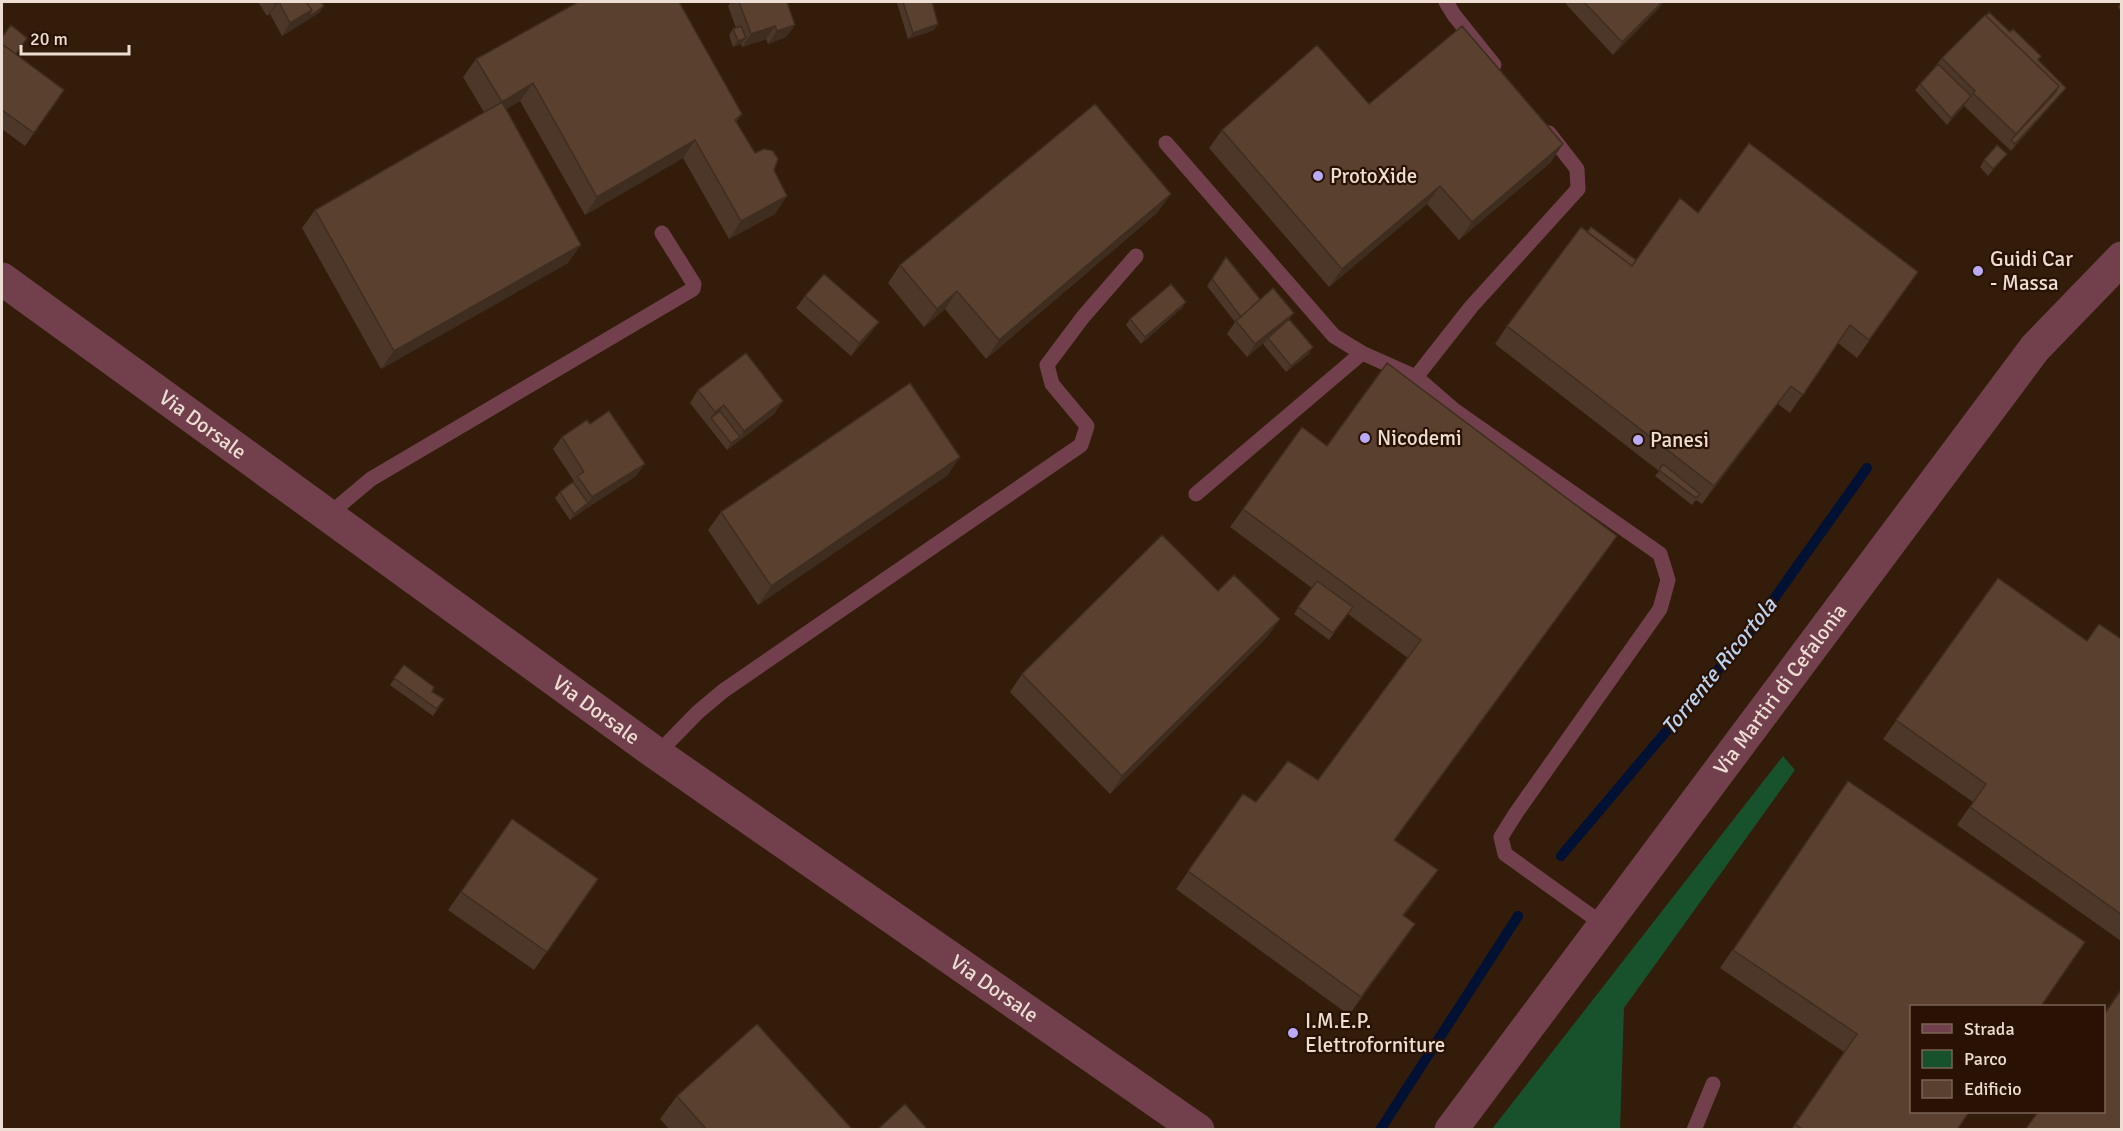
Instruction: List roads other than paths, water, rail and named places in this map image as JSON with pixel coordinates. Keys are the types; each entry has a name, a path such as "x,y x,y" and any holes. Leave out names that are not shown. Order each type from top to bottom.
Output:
{"street":[{"name":"Via Martiri di Cefalonia","path":"1451,1130 2035,348 2121,258"},
{"name":"Via Dorsale","path":"2,279 657,753 1198,1130"}],"lane":[{"path":"1446,2 1505,78"},
{"path":"1416,377 1472,307 1578,189 1578,169 1541,123"},
{"path":"1166,143 1334,336 1362,353 1416,377 1454,410 1660,554 1668,580 1660,609 1501,837 1505,854 1604,925"},
{"path":"327,516 371,479 693,289 694,284 662,233"},
{"path":"657,753 698,712 723,691 1081,446 1087,426 1052,384 1047,365 1083,317 1136,256"},
{"path":"1196,494 1362,353"},
{"path":"1694,1130 1713,1084"}],"waterway":[{"name":"Torrente Ricortola","path":"1561,856 1751,631 1867,468"},
{"name":"Torrente Ricortola","path":"1380,1130 1518,916"}],"place":[{"name":"ProtoXide","path":"1318,176"},
{"name":"Guidi Car - Massa","path":"1978,271"},
{"name":"Nicodemi","path":"1365,438"},
{"name":"Panesi","path":"1638,440"},
{"name":"I.M.E.P. Elettroforniture","path":"1293,1033"}]}
